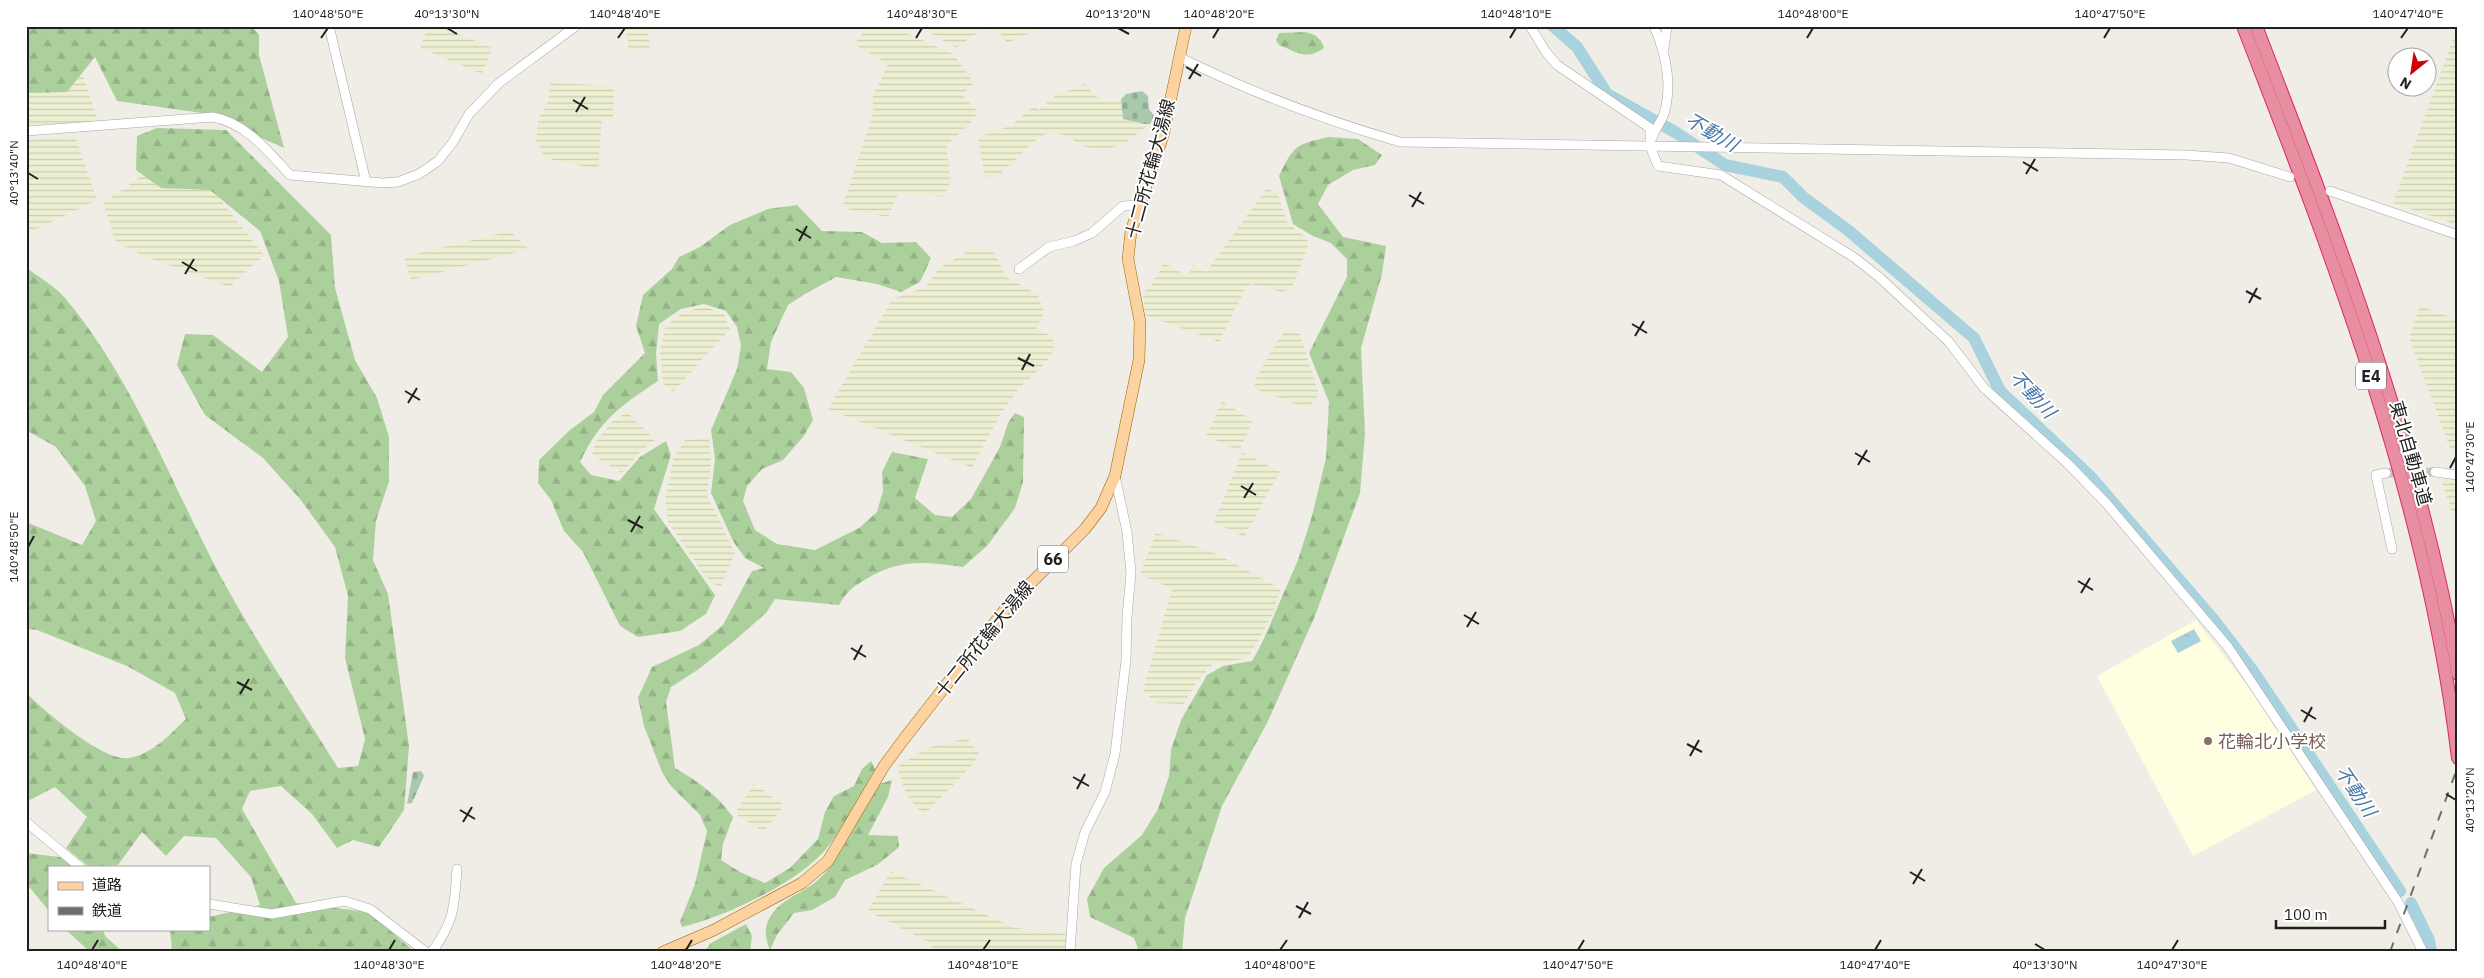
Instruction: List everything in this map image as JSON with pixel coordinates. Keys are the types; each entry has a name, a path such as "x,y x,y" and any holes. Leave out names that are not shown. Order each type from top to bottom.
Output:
{"highway":[{"name":"東北自動車道","path":"2243,26 2336,270 2388,434 2431,599 2458,758"},
{"name":"東北自動車道","path":"2256,26 2314,174 2376,353 2429,538 2458,674"}],"main road":[{"name":"十二所花輪大湯線","path":"663,952 714,930 802,883 828,861 894,753 1007,607 1085,529 1101,508 1115,476 1139,360 1140,322 1128,259 1131,230 1163,136 1186,26"}],"street":[{"path":"329,26 366,182"},
{"path":"26,131 213,117 230,122 257,139 290,175 366,182 398,182 434,166 453,142 470,114 498,83 576,26"},
{"path":"1530,26 1546,52 1557,65 1592,91 1650,128 1650,146 1658,166 1721,175 1854,258 1879,277 1949,342 1984,388 2067,463 2106,503 2228,648 2398,902 2423,952"},
{"path":"1650,146 1655,129 1663,114 1668,74 1664,48 1654,26"},
{"path":"1664,48 1667,26"},
{"path":"1179,57 1213,74 1334,123 1400,142 2186,156 2229,158 2290,177"},
{"path":"2330,192 2458,235"},
{"path":"1019,269 1049,247 1074,241 1092,233 1124,206 1139,205"},
{"path":"2435,472 2458,476"},
{"path":"2386,473 2376,475 2392,549"},
{"path":"1070,952 1076,864 1085,832 1105,792 1115,754 1126,660 1131,573 1127,532 1115,476"},
{"path":"26,822 79,866"},
{"path":"432,952 446,933 452,917 456,900 457,869"},
{"path":"210,904 272,914 344,901 370,909 426,952"}],"shaded area":[{"path":"428,26 439,26 492,48 482,74 420,48"},
{"path":"623,26 647,26 650,47 629,51 627,33"},
{"path":"869,26 890,26 953,54 974,83 962,95 978,112 968,126 946,145 951,182 943,197 909,193 898,194 888,217 842,208 874,111 872,98 888,64 854,44"},
{"path":"987,26 956,48 927,31 929,27"},
{"path":"995,26 1035,27 1032,32 1007,43"},
{"path":"2456,31 2458,32 2458,225 2393,203 2431,98 2436,98 2436,86"},
{"path":"26,48 79,63 98,121 26,126"},
{"path":"550,83 614,86 613,120 602,119 598,169 553,160 543,154 536,140 538,120 548,102"},
{"path":"1086,84 1095,96 1106,102 1121,99 1123,119 1150,124 1126,142 1104,151 1083,146 1067,136 1051,132 1039,137 1000,174 985,178 978,137 1010,126 1034,106 1039,110 1061,91 1066,92"},
{"path":"75,136 97,200 26,234 26,140"},
{"path":"180,149 264,255 230,287 143,256 116,242 103,203"},
{"path":"1267,188 1278,194 1287,222 1307,239 1308,247 1292,287 1282,292 1252,284 1246,287 1219,342 1145,315 1143,294 1152,284 1164,263 1188,276 1193,265 1206,272"},
{"path":"510,231 529,249 411,280 404,257"},
{"path":"975,247 995,253 1006,277 1038,295 1044,313 1036,328 1052,337 1055,350 1041,368 1018,389 999,417 972,468 828,409 892,299 926,287 939,268"},
{"path":"2420,306 2458,320 2458,451 2450,448 2409,338"},
{"path":"706,307 724,314 730,329 673,392 663,384 660,352 665,328 673,319 687,311"},
{"path":"1298,329 1318,391 1316,400 1306,408 1254,388 1257,376 1276,343 1284,333"},
{"path":"1222,401 1253,421 1239,451 1206,436"},
{"path":"627,412 655,440 641,451 622,473 592,455 595,443 613,421"},
{"path":"709,438 711,462 707,495 735,553 720,588 706,577 668,522 665,497 674,457 685,440"},
{"path":"1242,452 1280,472 1244,537 1214,522"},
{"path":"2444,479 2458,480 2458,512 2453,515 2442,483"},
{"path":"1156,533 1215,553 1281,589 1271,618 1248,658 1213,664 1196,683 1184,704 1155,703 1143,690 1172,589 1140,574"},
{"name":"花輪北小学校","path":"2196,620 2253,693 2316,790 2193,856 2097,676"},
{"path":"967,738 979,753 972,765 923,816 906,794 897,767 927,748"},
{"path":"754,784 784,805 764,832 738,816 736,811"},
{"path":"891,871 1015,928 1067,934 1065,952 945,952 931,949 932,944 868,911"}],"green space":[{"path":"26,26 251,26 259,35 259,55 284,148 209,114 117,101 95,57 67,92 26,93"},
{"path":"1305,32 1317,37 1324,48 1307,55 1279,45 1276,40 1279,33"},
{"path":"1142,91 1148,96 1149,109 1154,116 1150,124 1123,119 1121,99 1126,94"},
{"path":"157,128 226,130 331,235 335,288 355,360 377,398 389,437 389,481 376,521 373,560 388,594 409,746 404,810 379,847 353,840 337,848 312,814 281,786 250,791 242,809 296,903 368,912 415,952 172,952 170,930 210,930 210,917 260,905 251,877 216,838 184,836 166,856 142,832 118,865 88,866 66,848 87,817 55,787 26,802 26,693 75,734 90,744 118,757 129,758 146,752 160,743 186,719 175,693 127,666 37,630 26,629 26,522 82,545 96,521 85,486 56,447 26,430 26,267 65,298 88,327 108,358 145,424 225,585 338,768 358,766 365,739 345,658 348,596 335,547 300,499 263,458 205,415 177,365 185,334 213,335 262,372 288,337 279,281 260,231 210,190 161,188 136,170 137,136"},
{"path":"1329,137 1358,139 1382,155 1375,165 1353,170 1328,185 1318,204 1343,237 1386,246 1382,274 1361,348 1365,434 1360,493 1315,616 1268,721 1222,806 1185,918 1182,952 1139,952 1134,938 1090,917 1087,899 1104,868 1142,835 1158,809 1169,776 1171,750 1181,720 1207,675 1223,666 1252,661 1262,643 1298,560 1312,516 1326,458 1329,402 1309,353 1347,277 1347,259 1331,243 1313,236 1293,224 1279,176 1288,158 1297,148 1303,144"},
{"path":"797,205 822,231 862,232 882,243 916,242 931,258 920,282 901,292 877,284 836,277 788,305 771,342 767,369 791,372 804,388 813,420 803,437 783,460 762,469 747,486 743,501 755,530 777,544 815,550 859,528 877,512 883,491 882,472 892,452 928,459 915,498 935,515 952,517 971,499 1000,447 1008,423 1015,413 1024,417 1023,482 1015,508 987,546 963,567 913,563 891,568 857,584 839,605 775,599 766,613 735,640 699,669 671,687 666,702 675,768 707,789 733,817 723,844 721,860 740,872 765,883 790,868 818,839 825,812 834,796 854,786 862,769 871,761 875,769 848,817 818,858 783,884 762,896 719,915 682,927 680,922 695,884 707,831 700,815 671,786 662,772 644,726 638,698 652,667 699,645 723,625 752,571 764,568 745,558 733,541 711,493 715,459 711,430 737,369 741,346 737,327 726,311 704,304 681,309 659,324 656,354 658,381 612,415 595,435 580,462 591,475 619,481 640,457 666,441 671,455 654,509 715,595 706,614 680,631 638,637 620,626 583,552 564,531 551,500 538,483 539,460 570,430 594,412 603,395 645,353 636,326 643,295 672,269 679,257 700,247 730,225 768,209"},
{"path":"421,771 424,776 412,803 407,804 413,772"},
{"path":"892,780 888,797 868,835 898,836 899,847 877,865 845,880 835,897 812,910 794,913 777,935 770,950 766,932 767,923 772,914 783,903 809,887 830,867 845,845 876,785"},
{"path":"26,853 60,857 73,866 48,866 48,910 26,883"},
{"path":"746,924 752,936 750,952 704,952 711,943"},
{"path":"66,930 102,930 106,937 123,952 90,952"}],"water":[{"path":"2194,629 2201,641 2178,653 2171,641"}],"waterway":[{"name":"不動川","path":"1553,26 1577,47 1607,94 1675,132 1725,165 1783,177 1803,197 1849,231 1974,338 2000,391 2090,476 2213,619 2253,671 2400,891"},
{"name":"不動川","path":"2411,903 2429,940 2431,952"}],"tunnel":[{"path":"2386,473 2435,472"}],"railway":[{"path":"2390,952 2458,766"}],"place":[{"name":"花輪北小学校","path":"2208,741"}]}
